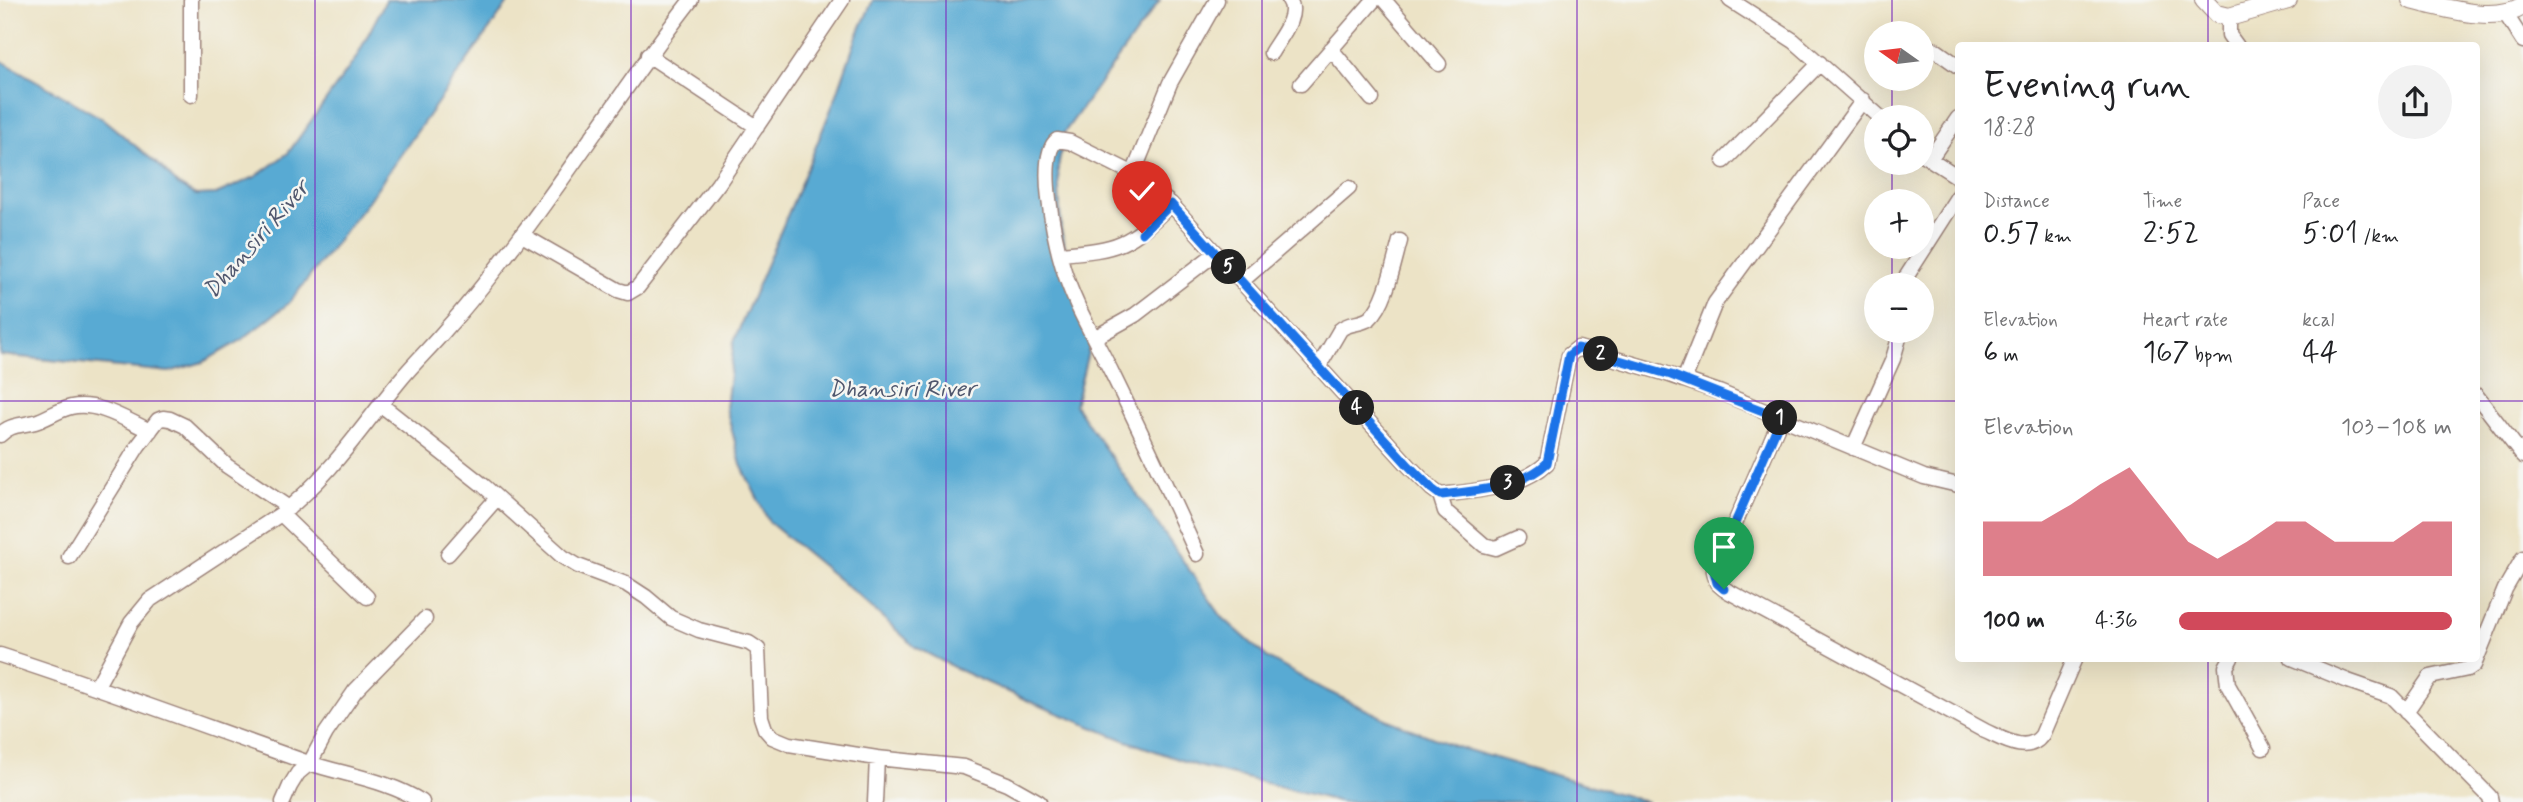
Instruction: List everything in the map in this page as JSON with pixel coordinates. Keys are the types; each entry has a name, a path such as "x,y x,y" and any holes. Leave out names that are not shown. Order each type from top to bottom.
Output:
{"street":[{"path":"191,0 191,95"},
{"path":"97,686 131,623 150,600 285,511 328,471 380,404 419,357 446,330 522,235 648,55 691,0"},
{"path":"522,235 618,290 628,293 638,287 718,184 842,0"},
{"path":"1130,172 1138,164 1170,83 1217,0"},
{"path":"1271,53 1292,15 1293,6 1289,0"},
{"path":"1301,84 1374,0"},
{"path":"1384,0 1439,64"},
{"path":"1730,0 1794,41 1868,105"},
{"path":"2204,0 2217,14 2229,17 2288,0"},
{"path":"2419,1 2483,14 2505,13 2523,6"},
{"path":"2505,13 2523,41"},
{"path":"2229,17 2231,42"},
{"path":"1331,49 1372,99"},
{"path":"1934,49 1955,64"},
{"path":"648,55 757,127"},
{"path":"1724,161 1820,64"},
{"path":"1684,380 1715,303 1863,100"},
{"path":"1934,147 1955,122"},
{"path":"1197,554 1144,439 1082,317 1060,254 1047,178 1050,147 1054,142 1070,142 1130,172 1171,204 1409,466 1440,495 1445,511 1485,545 1496,548 1518,538"},
{"path":"1934,162 1955,175"},
{"path":"1242,282 1349,188"},
{"path":"1909,273 1955,201"},
{"path":"1060,254 1100,251 1130,240 1142,233 1171,204"},
{"path":"1319,366 1344,326 1368,319 1379,307 1400,242"},
{"path":"1094,338 1135,315 1216,253"},
{"path":"1853,448 1898,343"},
{"path":"1440,495 1505,484 1541,469 1547,463 1569,355 1573,350 1585,349 1684,380 1924,477 1955,484"},
{"path":"2480,400 2523,456"},
{"path":"380,404 497,498 563,557 578,566 626,584 671,618 699,631 749,643 758,649 761,717 765,729 772,737 789,744 877,758 964,767 1007,784 1040,802"},
{"path":"0,435 8,428 44,420 59,411 80,406 100,409 150,431"},
{"path":"69,557 150,431 158,420 163,418 185,425 228,466 285,511 367,597"},
{"path":"1781,418 1717,562 1714,571 1717,583 1759,610 1985,731 2025,746 2037,743 2042,735 2073,662"},
{"path":"448,554 497,498"},
{"path":"2480,650 2505,589 2523,558"},
{"path":"283,802 298,773 310,763 326,733 355,691 425,619"},
{"path":"0,655 97,686 310,763 362,778 422,802"},
{"path":"2229,662 2228,685 2263,748"},
{"path":"2302,662 2391,696 2490,797 2491,802"},
{"path":"2406,712 2430,677 2468,669 2475,662"},
{"path":"874,802 877,758"}],"water":[{"name":"Dhansiri River","path":"386,0 510,0 363,208 289,303 240,341 203,362 169,372 0,355 0,60 103,119 161,167 177,184 196,195 216,194 255,177 288,153 356,58"},
{"name":"Dhansiri River","path":"873,0 1160,0 1064,133 1058,169 1061,229 1081,318 1091,340 1075,405 1222,617 1268,658 1321,688 1388,720 1454,746 1648,802 1341,802 1198,766 1124,740 1031,702 915,647 860,597 769,522 741,465 726,408 734,341 799,188"}],"route":[{"path":"1142,233 1171,204 1409,466 1440,495 1513,482 1541,469 1547,463 1569,355 1578,348 1671,375 1781,418 1714,571 1714,578 1724,589"}]}
